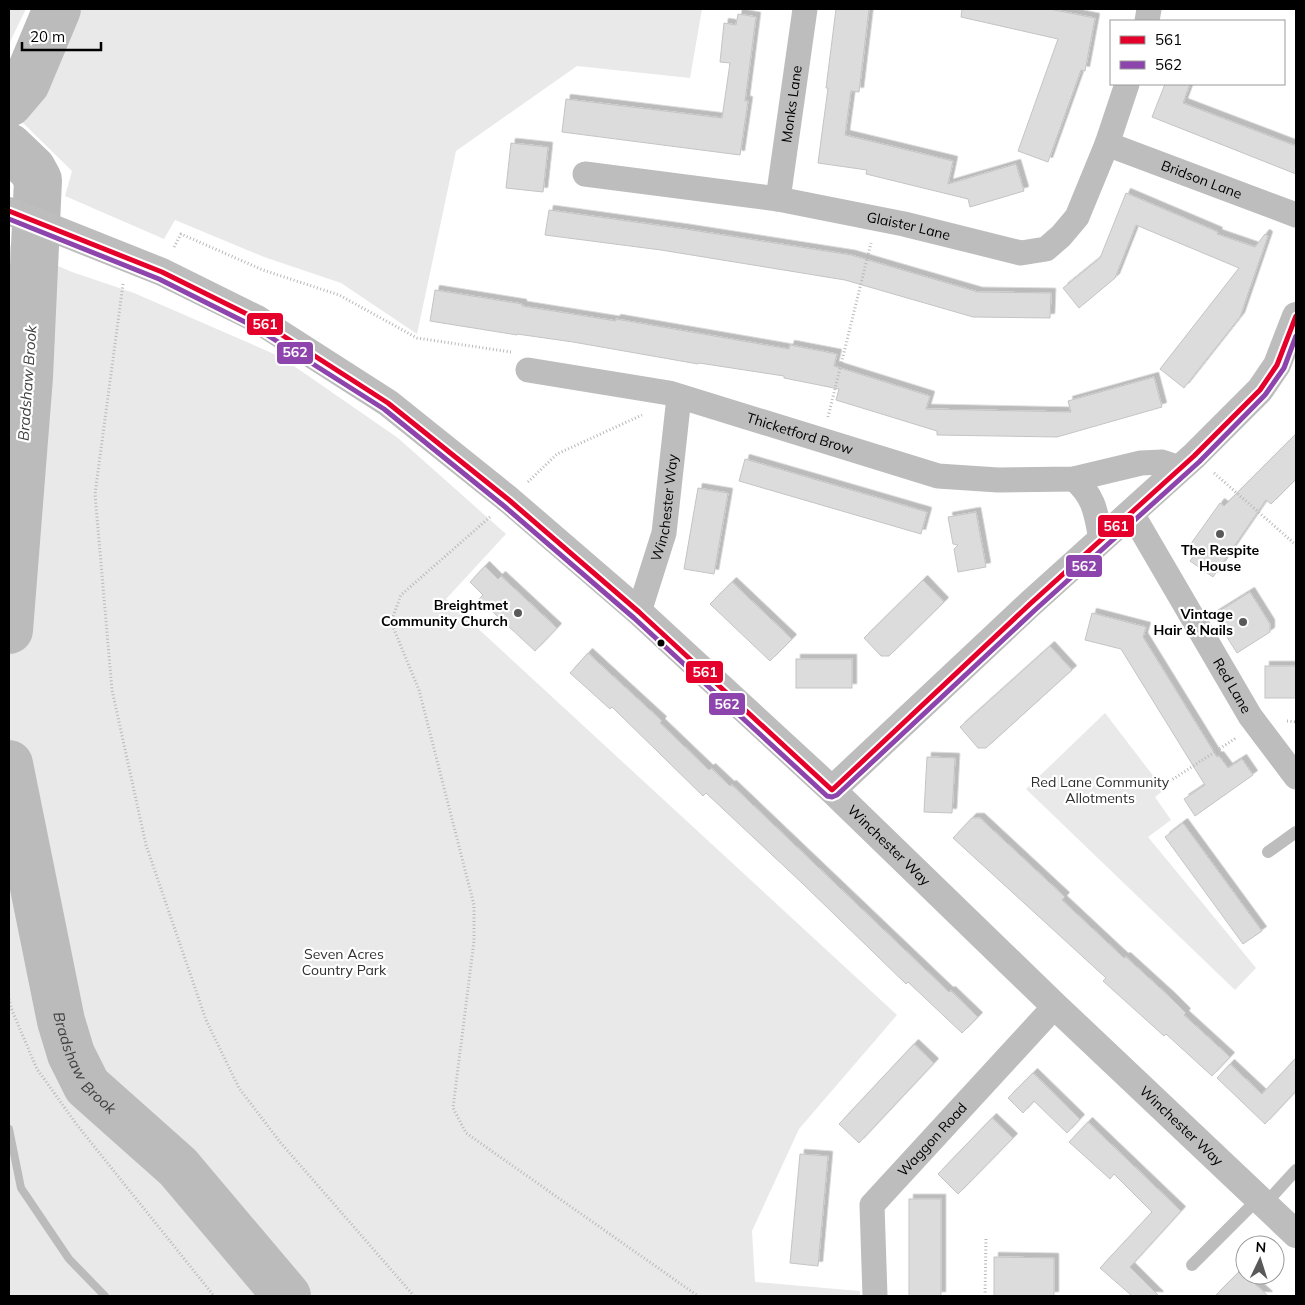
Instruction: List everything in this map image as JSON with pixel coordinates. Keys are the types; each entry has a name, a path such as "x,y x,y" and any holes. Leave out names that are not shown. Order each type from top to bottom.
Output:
{"street":[{"name":"Monks Lane","path":"778,199 805,9"},
{"name":"Glaister Lane","path":"585,174 778,199 877,218 1021,252 1046,249 1061,236 1077,217 1107,144 1127,85"},
{"name":"Bridson Lane","path":"1107,144 1296,215"},
{"path":"9,211 128,257 257,319 388,402 509,500 639,612"},
{"path":"832,790 1101,539 1187,462 1260,390 1277,364 1296,316"},
{"name":"Thicketford Brow","path":"528,370 674,395 938,476 998,480 1074,479 1141,464 1187,462"},
{"name":"Winchester Way","path":"674,395 664,533 639,612 832,790 1055,1006 1296,1234"},
{"path":"1074,479 1085,488 1095,508 1101,539"},
{"name":"Red Lane","path":"1132,512 1222,669 1256,724 1296,777"},
{"name":"Waggon Road","path":"875,1296 872,1205 1055,1006"}],"lane":[{"path":"1268,852 1296,832"},
{"path":"1192,1265 1296,1170"}],"path":[{"path":"823,440 877,218"},
{"path":"162,272 181,234 263,270 339,295 417,338 513,352 528,370"},
{"path":"128,257 95,494 112,690 146,845 206,1020 239,1088 280,1142 414,1296"},
{"path":"674,395 656,408 557,454 509,500 401,595 391,622 419,690 474,905 474,941 453,1108 466,1132 698,1296"},
{"path":"1187,462 1296,545"},
{"path":"1161,787 1256,724"},
{"path":"9,999 37,1069 77,1125 208,1286 214,1296"},
{"path":"985,1296 986,1237"}],"green space":[{"path":"9,9 26,9 9,44"},
{"path":"77,9 702,9 690,78 577,66 456,151 417,334 341,283 264,257 175,220 164,239 65,196 72,171 22,122"},
{"name":"Seven Acres Country Park","path":"9,245 72,272 134,293 281,357 398,438 506,534 446,599 897,1015 799,1129 752,1231 755,1282 860,1291 860,1296 9,1296"},
{"name":"Red Lane Community Allotments","path":"1105,713 1164,790 1155,797 1171,820 1148,837 1256,968 1235,990 1026,789"}],"building":[{"path":"836,9 869,9 859,92 851,91 845,135 953,161 948,184 1016,164 1024,191 970,207 968,199 866,174 867,170 818,163"},
{"path":"962,9 1049,9 1095,18 1085,71 1081,70 1048,162 1018,151 1058,39 961,17"},
{"path":"738,14 756,17 745,101 748,101 740,155 562,132 566,99 722,118 730,63 720,62 724,23 736,25"},
{"path":"1165,85 1190,85 1183,103 1296,146 1296,174 1152,117"},
{"path":"511,143 548,147 543,192 506,188"},
{"path":"1126,193 1218,232 1217,234 1255,247 1265,234 1268,236 1240,317 1184,388 1160,369 1239,268 1136,225 1115,278 1079,308 1063,288 1100,258"},
{"path":"549,210 851,255 978,292 1051,293 1050,318 973,317 845,280 661,250 545,235"},
{"path":"435,290 789,349 790,345 837,354 834,366 930,396 926,409 1071,412 1068,401 1154,377 1162,407 1057,437 937,435 937,431 836,400 839,389 784,378 784,376 430,321"},
{"path":"1296,434 1296,479 1271,504 1266,500 1213,577 1190,561 1198,550 1190,545 1220,503 1224,506"},
{"path":"745,459 927,512 921,534 739,481"},
{"path":"698,488 728,493 714,574 684,569"},
{"path":"976,512 986,567 958,572 954,549 958,545 953,544 948,517"},
{"name":"Breightmet Community Church","path":"485,566 498,579 501,576 557,628 535,651 479,599 483,595 470,582"},
{"path":"923,580 944,602 889,656 881,656 864,638"},
{"path":"732,582 792,639 770,661 710,604"},
{"name":"Vintage Hair & Nails","path":"1250,592 1270,624 1270,632 1237,653 1213,615"},
{"path":"1092,613 1146,627 1143,637 1217,757 1219,756 1228,768 1242,759 1253,775 1195,816 1184,799 1205,785 1121,649 1085,640"},
{"path":"1050,646 1072,670 986,748 978,748 960,727"},
{"path":"588,653 662,721 660,723 709,770 711,768 730,786 732,785 949,992 951,991 978,1017 962,1033 908,982 906,984 706,793 703,796 612,707 610,709 570,673"},
{"path":"796,659 852,659 852,688 796,688"},
{"path":"1265,666 1296,666 1296,698 1265,698"},
{"path":"927,757 955,758 952,813 924,812"},
{"path":"972,818 980,818 1065,897 1062,900 1124,958 1126,957 1171,998 1186,1013 1184,1015 1230,1057 1212,1076 1103,981 1106,978 953,838"},
{"path":"1183,823 1262,931 1243,944 1165,837"},
{"path":"914,1044 934,1063 859,1143 839,1124"},
{"path":"1296,1058 1296,1091 1265,1124 1217,1078 1230,1064 1262,1094"},
{"path":"1033,1073 1080,1119 1067,1133 1034,1101 1023,1113 1008,1098"},
{"path":"992,1118 1013,1138 958,1194 938,1174"},
{"path":"1088,1122 1181,1211 1130,1267 1159,1296 1132,1296 1100,1268 1152,1212 1114,1174 1110,1179 1069,1142"},
{"path":"800,1154 828,1156 818,1266 790,1263"},
{"path":"909,1199 941,1199 941,1296 909,1296"},
{"path":"994,1257 1054,1258 1054,1296 994,1296"},
{"path":"1235,1276 1235,1285 1256,1285 1268,1296 1215,1296"}],"waterway":[{"name":"Bradshaw Brook","path":"9,103 26,83 57,9"},
{"name":"Bradshaw Brook","path":"9,147 32,169 38,180 29,377 9,630"},
{"name":"Bradshaw Brook","path":"9,764 61,1021 71,1054 87,1086 178,1167 287,1296"},
{"path":"9,1129 21,1188 69,1259 105,1296"}],"transit line":[{"name":"561","path":"9,211 162,272 257,319 388,403 509,500 639,612 832,790 1030,604 1194,456 1260,390 1277,365 1296,316"},
{"name":"562","path":"9,219 159,279 253,326 384,409 504,506 634,618 827,796 832,797 837,795 1035,610 1199,462 1265,395 1284,368 1296,336"}],"place":[{"name":"The Respite House","path":"1220,534"},
{"name":"Breightmet Community Church","path":"518,613"},
{"name":"Vintage Hair & Nails","path":"1243,622"}]}
